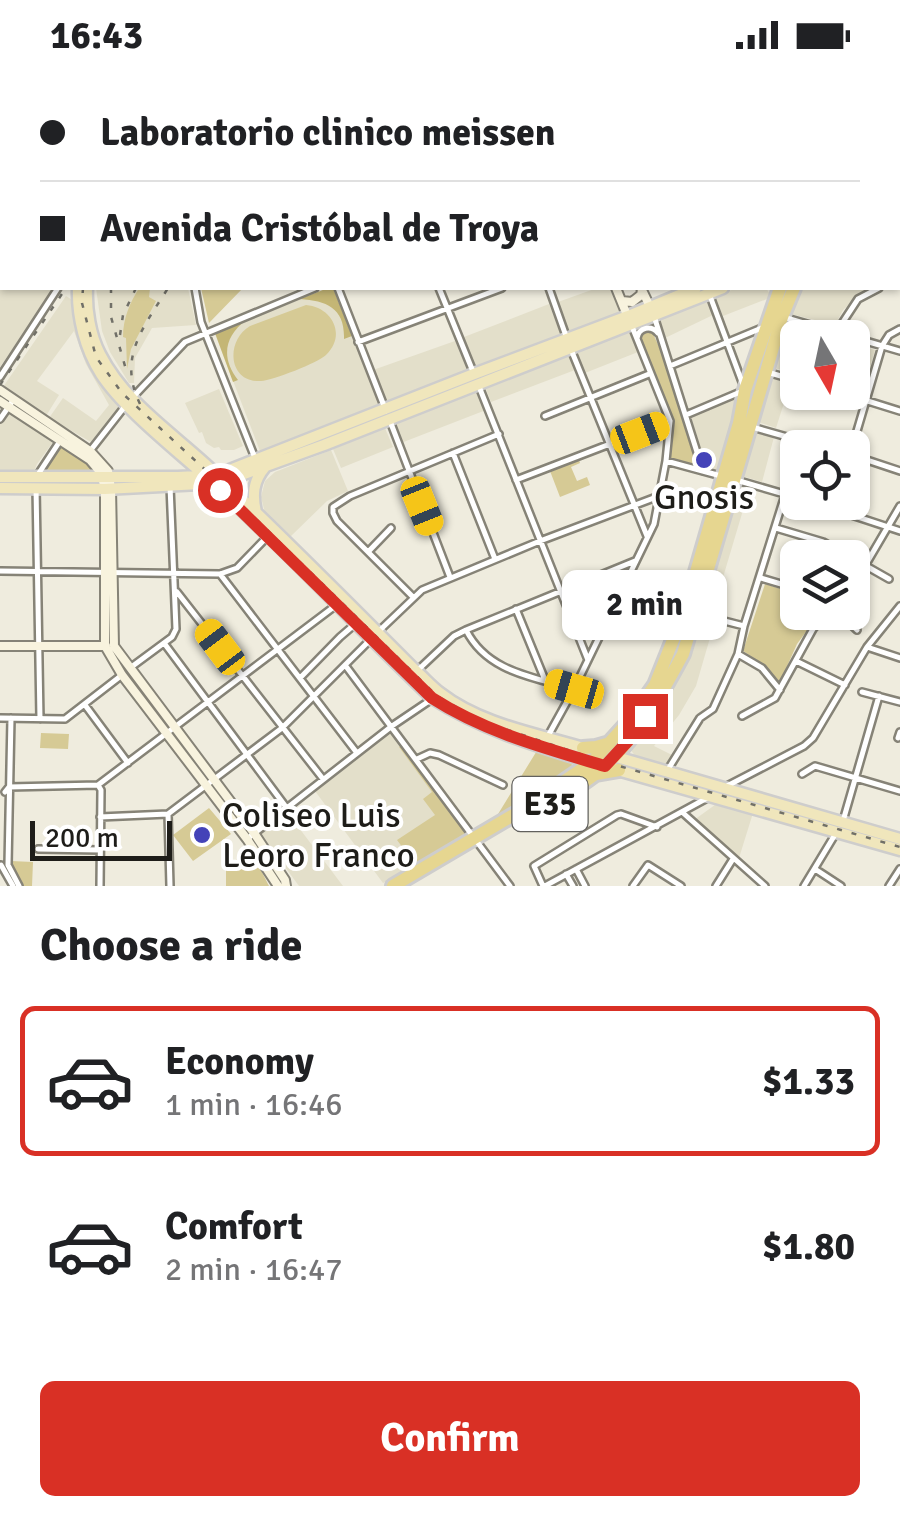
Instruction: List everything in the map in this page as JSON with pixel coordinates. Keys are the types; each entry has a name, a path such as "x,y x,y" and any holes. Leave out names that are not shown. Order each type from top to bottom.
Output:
{"highway":[{"name":"E35","path":"393,886 554,802 608,759 656,685 690,612 729,478 766,372 777,290"},
{"name":"E35","path":"729,478 745,390 793,290"},
{"path":"576,774 578,752 603,746 608,759 627,754 634,762"},
{"name":"E35","path":"409,886 576,774 608,759"}],"main road":[{"path":"78,290 81,323 102,376 198,457 215,479 460,716 488,729 608,759 696,798 710,796 900,838"},
{"path":"87,290 91,328 99,353 130,401 180,452 257,512"},
{"path":"617,290 629,320"},
{"path":"622,301 632,302 642,290"},
{"path":"643,290 652,311"},
{"path":"652,311 692,290"},
{"path":"0,478 36,483 215,479 708,290"},
{"path":"0,390 7,402 60,441 88,454"},
{"path":"7,402 102,462 107,483 110,646 125,672 286,886"},
{"path":"173,480 185,471 180,452"},
{"path":"198,457 236,468 260,464"},
{"path":"260,464 253,499 270,533"},
{"path":"215,479 236,468"},
{"path":"0,488 36,483"},
{"path":"340,602 355,624 416,671 436,696 490,720 548,736 578,752"},
{"path":"0,646 110,646"},
{"path":"634,762 724,787 900,850"},
{"path":"251,836 274,883"}],"street":[{"path":"0,376 57,290"},
{"path":"195,290 198,310 260,464"},
{"path":"88,454 185,342 311,290"},
{"path":"339,290 450,577"},
{"path":"440,290 588,660"},
{"path":"358,342 496,290"},
{"path":"549,290 648,538"},
{"path":"686,415 745,390 708,290"},
{"path":"844,320 858,299 874,290"},
{"path":"652,311 703,471"},
{"path":"548,736 654,524 670,422 629,320"},
{"path":"670,366 780,322"},
{"path":"637,340 646,328 660,336"},
{"path":"870,386 882,346 900,328"},
{"path":"870,342 900,351"},
{"path":"766,372 780,376"},
{"path":"545,416 650,374"},
{"path":"870,401 900,411"},
{"path":"0,419 7,402"},
{"path":"516,480 670,422"},
{"path":"749,426 780,435"},
{"path":"413,597 337,521 333,507 498,434"},
{"path":"40,719 36,483 60,441"},
{"path":"453,453 495,560"},
{"path":"666,461 780,493"},
{"path":"870,461 900,471"},
{"path":"0,718 65,719 172,637 176,630 173,480"},
{"path":"100,817 168,814 282,728 422,590 659,496"},
{"path":"870,560 900,506"},
{"path":"667,772 700,718 713,709 738,654 780,515"},
{"path":"870,520 900,531"},
{"path":"368,552 391,528"},
{"path":"776,528 816,540"},
{"path":"0,572 220,574 237,568 270,533"},
{"path":"416,671 454,636 637,560"},
{"path":"870,568 888,579"},
{"path":"220,574 358,753"},
{"path":"761,578 780,584"},
{"path":"624,587 650,600 744,626"},
{"path":"176,589 323,779"},
{"path":"6,791 98,785 340,602"},
{"path":"710,796 813,738 867,647 897,616 900,606"},
{"path":"516,609 545,680"},
{"path":"300,678 355,624"},
{"path":"466,630 474,647 488,658 513,671 574,689"},
{"path":"742,716 775,698 812,630"},
{"path":"164,643 286,807"},
{"path":"867,647 900,658"},
{"path":"738,654 762,668 780,690"},
{"path":"796,662 844,684"},
{"path":"346,665 510,886"},
{"path":"862,692 900,702"},
{"path":"251,836 436,696"},
{"path":"804,886 840,826 879,696"},
{"path":"84,705 128,763"},
{"path":"10,718 3,865 12,884"},
{"path":"417,760 430,753 439,755 503,785"},
{"path":"802,774 815,766 900,791"},
{"path":"98,785 100,886"},
{"path":"656,826 617,815 534,866 544,886 566,874 576,869 656,826 682,812 696,798"},
{"path":"682,812 765,886"},
{"path":"168,814 170,886"},
{"path":"38,849 100,850"},
{"path":"716,886 733,859"},
{"path":"3,865 12,884"},
{"path":"634,886 648,865 681,886"},
{"path":"576,869 585,886"},
{"path":"815,869 841,886"},
{"path":"889,886 900,871"},
{"path":"566,874 572,886"}],"shaded area":[{"path":"0,290 54,290 0,367"},
{"path":"96,290 188,290 196,325 152,328 135,358 134,383 129,383 102,331"},
{"path":"138,290 150,290 149,297 156,301 131,349 127,369 123,337 130,305"},
{"path":"201,290 241,290 209,323"},
{"path":"323,290 334,290 379,404 260,451 215,334"},
{"path":"334,290 352,336 344,339 341,320 332,308 300,299"},
{"path":"591,290 613,290 622,312 569,333 558,302"},
{"path":"732,290 767,290 772,297 723,316 715,296"},
{"path":"800,290 865,290 838,320 815,320 787,313"},
{"path":"66,296 74,301 121,404 91,442 49,418 63,398 96,421 109,405 86,364 74,331 37,381 59,395 46,416 3,387"},
{"path":"707,298 713,315 665,338 659,319"},
{"path":"549,304 561,335 476,369 464,337"},
{"path":"306,305 323,311 334,323 335,339 326,355 267,380 250,380 242,375 236,368 234,351 242,333 250,326"},
{"path":"246,320 233,333 227,348 229,364 238,380 233,382 215,333"},
{"path":"651,329 699,466 668,458 672,422 640,337 641,331"},
{"path":"628,330 638,352 585,373 575,351"},
{"path":"455,341 468,371 387,403 373,370"},
{"path":"780,346 780,370 774,368"},
{"path":"568,354 575,370 491,402 485,387"},
{"path":"769,377 780,381 782,410 776,428 755,421"},
{"path":"219,389 243,446 234,450 221,450 206,443 185,403"},
{"path":"477,389 486,410 401,443 393,423"},
{"path":"742,394 720,473 707,468 691,417"},
{"path":"8,411 53,442 32,476 0,476 0,423"},
{"path":"385,428 393,447 341,468 333,449"},
{"path":"754,432 774,437 762,482 742,476"},
{"path":"60,443 88,461 100,475 40,474"},
{"path":"331,450 348,491 327,501 289,538 265,513 261,497 265,481 275,472"},
{"path":"579,460 571,467 577,481 587,477 590,485 560,497 550,471"},
{"path":"738,487 749,490 713,611 702,608"},
{"path":"619,570 622,573 589,640 584,640 566,592"},
{"path":"765,584 780,589 780,630 807,630 780,682 743,651"},
{"path":"696,618 714,624 696,686 654,746 674,756 667,767 637,759 631,750 685,663"},
{"path":"41,733 69,734 68,749 40,748"},
{"path":"391,733 468,834 383,883 315,791"},
{"path":"401,746 468,834 404,871 401,868 412,860 397,840 435,815 423,799 432,792"},
{"path":"538,749 570,759 573,768 495,819"},
{"path":"719,802 753,813 739,858 694,820"},
{"name":"Coliseo Luis Leoro Franco","path":"209,808 231,834 193,861 173,835"},
{"path":"287,812 343,886 299,886 260,833"},
{"path":"250,849 269,886 226,886 226,868"},
{"path":"11,861 33,862 32,886 21,886"}],"railway":[{"path":"0,385 65,290"},
{"path":"83,290 82,303 96,357 122,393 437,696 496,726 595,759 900,847"},
{"path":"111,290 111,317 127,373"},
{"path":"120,335 123,315 135,290"},
{"path":"140,404 131,372 132,357 143,329 167,290"}],"place":[{"name":"Gnosis","path":"704,460"},
{"name":"Coliseo Luis Leoro Franco","path":"202,835"}],"route":[{"path":"220,490 432,698 460,716 488,729 605,766 645,716"}]}
